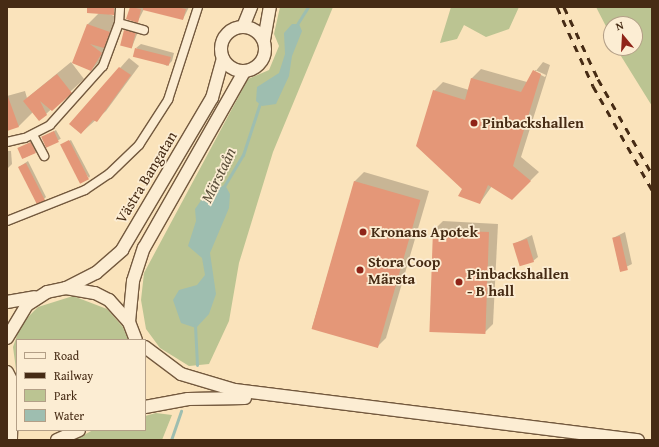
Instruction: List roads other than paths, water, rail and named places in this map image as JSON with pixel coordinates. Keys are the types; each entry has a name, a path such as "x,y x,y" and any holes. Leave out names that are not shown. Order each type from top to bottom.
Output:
{"street":[{"path":"7,142 33,135 50,126 103,66 119,23 120,7"},
{"path":"7,221 85,190 109,174 139,145 168,100 198,7"},
{"path":"251,7 243,27 258,33 264,40"},
{"name":"Västra Bangatan","path":"129,322 134,281 144,248 244,72 252,70 264,57 264,40 270,7"},
{"path":"119,23 144,30"},
{"name":"Västra Bangatan","path":"66,288 96,272 122,250 212,98 223,58 222,42 234,29 243,27"},
{"path":"223,58 232,68 244,72"},
{"path":"33,135 44,156"},
{"path":"7,302 38,296 66,288 96,293 120,310 129,322 136,339"},
{"path":"7,338 17,316 38,296"},
{"path":"146,348 181,374 235,390"},
{"path":"7,372 15,389 11,440"},
{"path":"146,399 204,389 235,390 295,399 638,440"},
{"path":"146,407 206,397 295,399"},
{"path":"48,440 63,431"},
{"path":"57,440 77,431"}],"water":[{"path":"292,24 299,24 302,31 292,56 289,76 276,104 262,106 256,101 257,87 279,73 285,54 284,33"},
{"path":"225,185 230,194 229,208 210,253 216,294 209,314 196,328 181,323 173,300 179,290 197,285 205,275 202,258 188,246 196,221 195,209 207,192"}],"waterway":[{"name":"Märstaån","path":"296,26 308,7"},
{"name":"Märstaån","path":"223,188 243,155 260,103"},
{"name":"Märstaån","path":"195,325 197,365"},
{"name":"Märstaån","path":"171,440 181,411"}],"railway":[{"path":"557,7 593,86 652,190"},
{"path":"564,7 598,79 652,174"}],"place":[{"name":"Pinbackshallen","path":"474,123"},
{"name":"Kronans Apotek","path":"363,232"},
{"name":"Stora Coop Märsta","path":"360,270"},
{"name":"Pinbackshallen - B hall","path":"459,282"}]}
